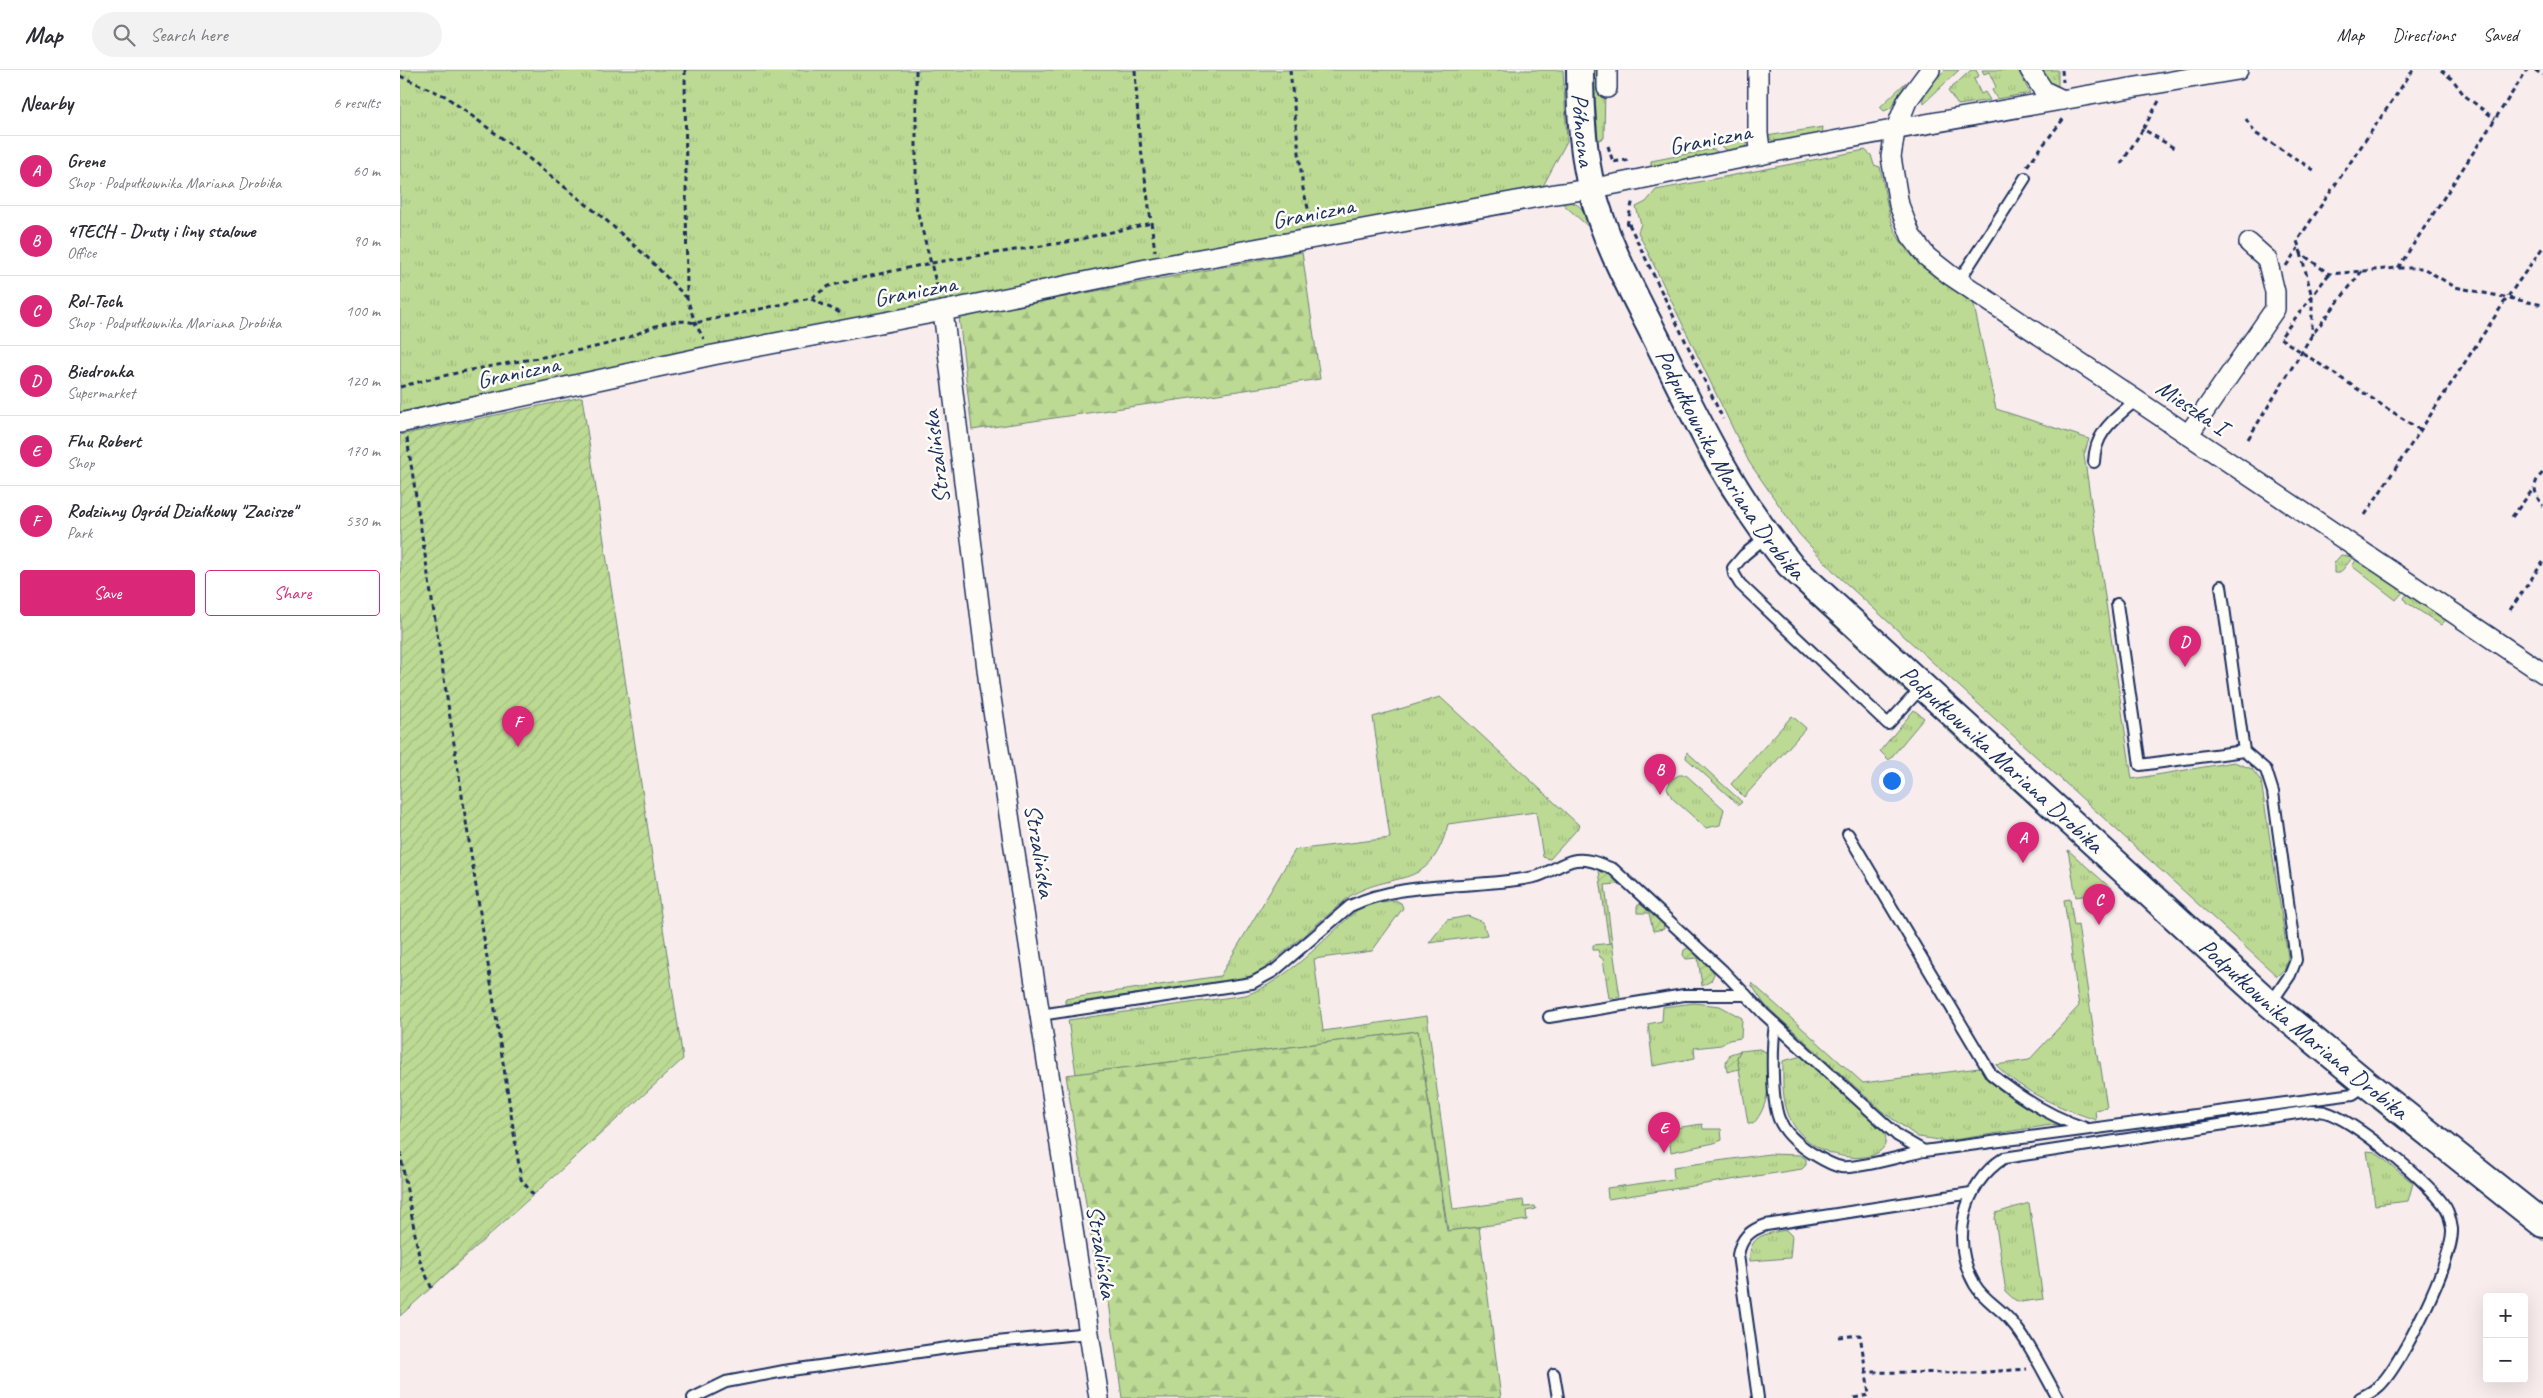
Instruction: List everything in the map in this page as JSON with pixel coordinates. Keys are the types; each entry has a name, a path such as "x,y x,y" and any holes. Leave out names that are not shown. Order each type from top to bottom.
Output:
{"main road":[{"name":"Północna","path":"1580,70 1580,125 1592,189"},
{"name":"Podpułkownika Mariana Drobika","path":"1592,189 1609,244 1714,455 1733,488 1790,565 2270,1004 2543,1224"}],"street":[{"path":"1758,70 1758,134 1761,154"},
{"name":"Mieszka I","path":"1930,70 1907,101 1895,131 1891,157 1899,205 1911,236 1927,257 1959,281 2543,673"},
{"path":"2030,70 2044,91 2064,106"},
{"name":"Graniczna","path":"402,423 713,355 944,311 1156,266 1555,194 1592,189 1761,154 1895,131 2064,106 2238,70"},
{"path":"2188,434 2276,309 2275,292 2267,259 2249,243"},
{"name":"Strzalińska","path":"944,311 989,685 1099,1398"}],"lane":[{"path":"1959,281 2024,174"},
{"path":"2094,462 2095,446 2105,428 2136,400"},
{"path":"1767,536 1744,555 1733,568 1740,584 1888,724 1922,687"},
{"path":"2221,586 2244,751 2266,770 2273,792 2296,960 2290,975 2270,1004"},
{"path":"2117,604 2140,765 2244,751"},
{"path":"1848,834 1991,1074 2012,1091 2048,1112 2089,1130"},
{"path":"1040,1015 1252,983 1274,970 1350,906 1363,900 1388,893 1536,877 1577,860 1592,861 1613,869 1723,970 1775,1024 1898,1136 1924,1151"},
{"path":"1549,1018 1684,995 1746,995"},
{"path":"1775,1024 1772,1048 1778,1113 1783,1125 1797,1142 1823,1160 1842,1167 1924,1151 2353,1094 2367,1084"},
{"path":"2058,1398 2011,1320 1983,1295 1967,1267 1963,1240 1963,1212 1971,1193 1992,1166 2004,1158 2310,1111 2325,1112 2350,1124 2428,1186 2447,1209 2452,1230 2450,1249 2409,1339 2393,1368 2379,1387 2360,1398"},
{"path":"1758,1398 1738,1255 1740,1245 1752,1230 1766,1225 1971,1193"},
{"path":"693,1398 726,1382 784,1371 976,1344 1088,1333"},
{"path":"1554,1374 1558,1398"}],"path":[{"path":"685,70 687,298 695,323"},
{"path":"916,70 916,206 944,311"},
{"path":"1135,70 1139,134 1152,223 1156,266"},
{"path":"1290,70 1303,189 1316,238"},
{"path":"2312,335 2312,297 2297,241 2413,70"},
{"path":"2440,70 2453,80 2464,95 2495,119"},
{"path":"2398,268 2527,70"},
{"path":"2535,70 2543,75"},
{"path":"400,76 445,96 526,156 647,256 687,298"},
{"path":"2122,164 2163,94"},
{"path":"2024,174 2064,117 2064,106"},
{"path":"2246,119 2255,133 2317,172"},
{"path":"2143,129 2174,148"},
{"path":"1608,146 1613,162 1626,160 1628,172"},
{"path":"1632,190 1633,200 1628,213 1628,224 1726,425"},
{"path":"400,387 442,374 603,346 633,336 659,323 683,320 695,323 811,298 829,286 931,263 1067,242 1152,223"},
{"path":"1619,227 1628,224"},
{"path":"2365,515 2506,298 2543,247"},
{"path":"2301,253 2329,274 2398,268 2423,268 2455,287 2543,305"},
{"path":"2248,439 2312,335 2362,271"},
{"path":"2329,274 2280,338 2420,430"},
{"path":"402,423 521,1178 534,1196"},
{"path":"2512,517 2534,488 2536,480 2543,473"},
{"path":"2534,488 2538,500 2543,506"},
{"path":"2510,610 2543,562"},
{"path":"400,1152 420,1261 432,1289"},
{"path":"1839,1336 1860,1335 1869,1394 1854,1398"},
{"path":"1866,1372 1973,1373 2040,1366"}],"green space":[{"path":"400,70 1563,70 1567,141 1543,186 828,324 400,412"},
{"path":"1593,70 1602,70 1605,86 1604,138 1598,140"},
{"path":"1945,70 1959,70 1924,103 1924,93"},
{"path":"1971,70 1976,70 1979,76 1974,79 1981,94 1985,92 1990,100 1958,105 1948,91"},
{"path":"1982,70 2018,70 2030,93 1997,99 1992,90 1996,87 1989,72 1984,74"},
{"path":"2041,70 2058,70 2058,88 2044,77"},
{"path":"1906,82 1891,108 1884,111 1880,107"},
{"path":"1823,127 1822,135 1793,142 1778,143 1767,136"},
{"path":"1751,138 1744,149 1731,153 1718,144"},
{"path":"1713,149 1722,155 1654,167 1651,165 1651,161"},
{"path":"1865,150 1871,155 1874,165 1880,167 1892,223 1906,249 1937,278 1973,301 1996,409 2089,439 2084,455 2132,779 2234,762 2252,769 2261,781 2288,957 2285,969 2277,976 1838,576 1799,534 1749,462 1638,232 1641,224 1636,207 1646,202 1656,190"},
{"path":"1563,201 1575,204 1583,210 1592,230 1563,204"},
{"path":"1302,252 1320,379 972,430 959,317"},
{"path":"582,397 683,1059 400,1316 400,435"},
{"path":"1671,399 1752,533 1752,536 1722,495 1700,458"},
{"path":"1763,552 1766,552 1905,688 1906,692 1802,596"},
{"path":"2341,555 2353,557 2340,573 2334,573 2334,563"},
{"path":"2357,559 2404,591 2396,600 2352,566"},
{"path":"2408,593 2447,619 2441,625 2406,602 2404,598"},
{"path":"1440,697 1580,826 1550,859 1543,857 1536,812 1448,824 1441,846 1432,861 1421,870 1409,876 1367,888 1350,896 1264,969 1251,976 1235,980 1065,1004 1065,999 1220,976 1295,850 1390,838 1373,717"},
{"path":"1914,710 1924,718 1889,760 1880,751"},
{"path":"1792,716 1806,728 1744,797 1731,784"},
{"path":"1943,726 1948,726 2038,809 2037,811"},
{"path":"1687,752 1742,802 1739,805 1686,758"},
{"path":"1679,775 1686,775 1724,809 1720,825 1706,828 1672,798 1667,788 1672,779"},
{"path":"2068,850 2114,891 2076,897"},
{"path":"1599,871 1611,875 1618,884 1605,885 1612,943 1609,943"},
{"path":"2070,899 2074,926 2078,925 2098,1062 2100,1062 2107,1108 2095,1110 2096,1120 2042,1098 2018,1084 1996,1065 2029,1060 2079,1006 2064,900"},
{"path":"1395,900 1401,903 1403,908 1372,951 1314,959 1323,1031 1427,1016 1453,1209 1523,1200 1524,1207 1535,1206 1536,1209 1526,1211 1527,1220 1448,1231 1418,1031 1076,1074 1068,1020 1246,995 1261,989 1290,970 1357,910 1370,904"},
{"path":"1640,904 1663,922 1664,929 1653,931 1649,913 1637,913 1637,906"},
{"path":"1468,916 1483,922 1487,935 1429,943 1447,920"},
{"path":"1612,943 1620,997 1609,998 1603,959 1600,957 1598,950 1593,950 1593,945"},
{"path":"1690,947 1711,966 1714,974 1711,981 1702,986 1698,958 1686,959 1683,955 1684,950"},
{"path":"1752,983 1863,1083 1979,1068 2004,1091 2058,1124 1947,1141 1918,1137 1883,1112 1765,1005"},
{"path":"1694,1003 1720,1006 1742,1018 1741,1038 1729,1040 1721,1045 1694,1048 1695,1058 1653,1066 1648,1024 1662,1021 1663,1007"},
{"path":"1418,1031 1447,1231 1479,1227 1501,1398 1122,1398 1106,1280 1098,1281 1066,1075"},
{"path":"1759,1049 1766,1052 1767,1056 1768,1092 1763,1109 1753,1124 1748,1123 1737,1057 1740,1051"},
{"path":"1740,1051 1737,1057 1739,1069 1727,1072 1726,1063 1730,1054"},
{"path":"1802,1056 1883,1129 1885,1143 1879,1152 1865,1157 1848,1157 1829,1152 1810,1142 1795,1127 1785,1102 1783,1061"},
{"path":"2373,1108 2381,1110 2543,1235 2543,1241"},
{"path":"1702,1124 1703,1129 1721,1129 1722,1140 1671,1152 1668,1129"},
{"path":"2367,1151 2375,1152 2413,1183 2408,1201 2375,1205"},
{"path":"1769,1154 1800,1155 1806,1159 1806,1165 1802,1169 1608,1199 1607,1188 1674,1179 1673,1167"},
{"path":"2029,1203 2043,1299 2021,1302 2015,1300 2006,1292 1995,1219 1996,1213"},
{"path":"1786,1230 1792,1236 1790,1258 1750,1261 1752,1246 1759,1237"}],"place":[{"name":"Biedronka","path":"2185,667"},
{"name":"Rodzinny Ogród Działkowy \"Zacisze\"","path":"518,747"},
{"name":"4TECH - Druty i liny stalowe","path":"1660,795"},
{"name":"Grene","path":"2023,863"},
{"name":"Rol-Tech","path":"2099,925"},
{"name":"Fhu Robert","path":"1664,1153"}]}
